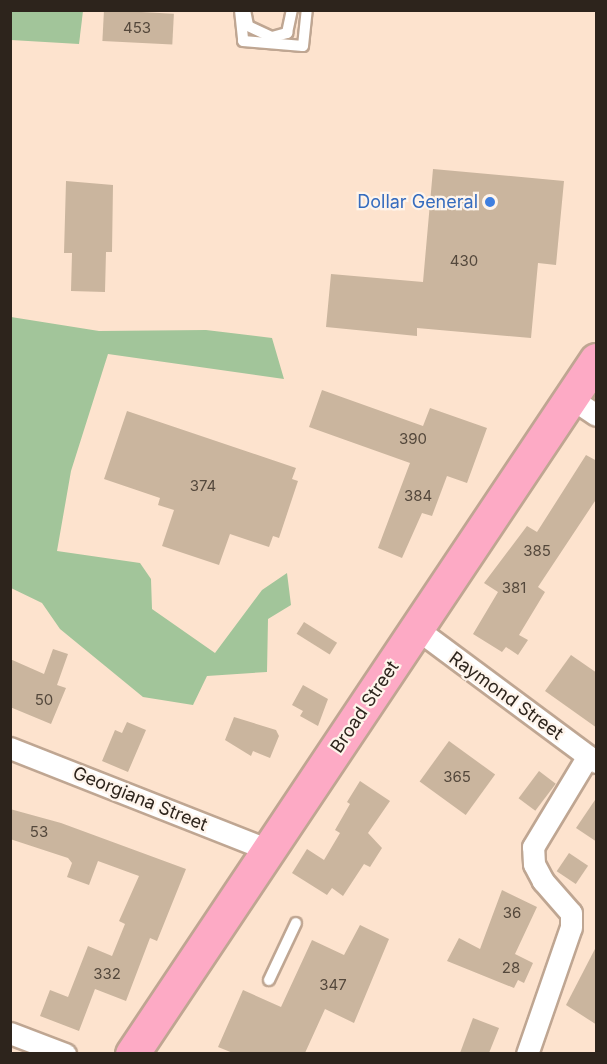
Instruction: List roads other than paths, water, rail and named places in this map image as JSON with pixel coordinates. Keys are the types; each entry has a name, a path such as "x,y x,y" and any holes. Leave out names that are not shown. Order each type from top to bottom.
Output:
{"main road":[{"name":"Broad Street","path":"132,1053 417,629 584,406 597,360"}],"street":[{"name":"Raymond Street","path":"417,629 592,759"},
{"name":"Georgiana Street","path":"10,748 269,850"},
{"path":"526,1053 571,927 571,913 543,881 534,864 533,847 592,759"},
{"path":"10,1033 64,1053"}],"lane":[{"path":"240,10 243,41 303,46 306,10"},
{"path":"245,10 248,26 272,37 287,33 292,10"},
{"path":"268,980 296,923"}],"place":[{"name":"Dollar General","path":"490,202"}]}
